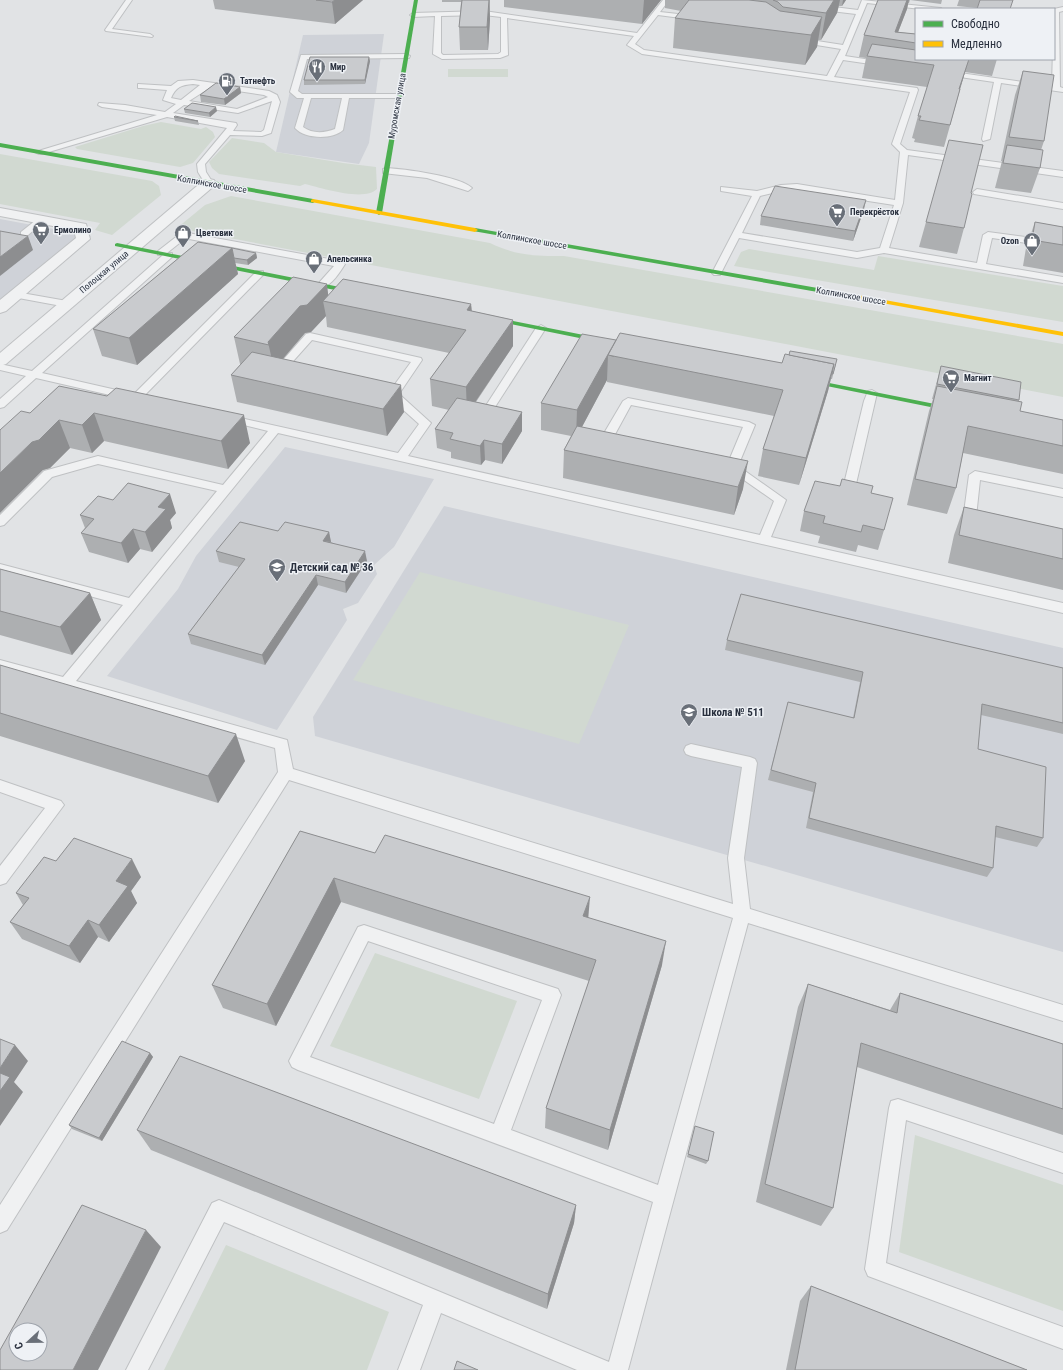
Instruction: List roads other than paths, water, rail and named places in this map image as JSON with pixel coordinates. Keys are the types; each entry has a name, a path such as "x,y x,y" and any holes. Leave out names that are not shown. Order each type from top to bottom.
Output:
{"street":[{"name":"Муромская улица","path":"379,212 416,0"},
{"name":"Колпинское шоссе","path":"0,145 194,181 379,212 1063,334"},
{"name":"Полоцкая улица","path":"0,343 194,181"},
{"name":"Полоцкая улица","path":"0,361 209,183"},
{"path":"0,212 82,227 83,239 0,308"},
{"path":"117,245 375,296"},
{"path":"474,315 618,343"},
{"path":"787,377 966,412"}],"lane":[{"path":"129,0 108,30 150,36"},
{"path":"666,0 632,45 642,52 914,90 896,144 904,152 1063,174"},
{"path":"798,0 797,5 859,12"},
{"path":"829,78 841,58 859,12 865,1 930,8"},
{"path":"935,72 1060,90 1055,59 1056,11 1063,9"},
{"path":"413,15 484,10 504,15 639,35"},
{"path":"656,13 702,19"},
{"path":"438,14 437,54 442,57 500,56 505,53 504,15"},
{"path":"791,39 845,47"},
{"path":"399,96 300,96 294,92 304,57 406,56"},
{"path":"841,58 896,66"},
{"path":"986,139 998,81"},
{"path":"141,86 172,88 181,83 209,85 266,93 274,97 276,102 268,131 262,134 228,133"},
{"path":"39,152 165,115 203,86 209,85"},
{"path":"172,88 167,100 238,111 274,97"},
{"path":"308,96 299,128 306,133 327,133 339,130 346,96"},
{"path":"102,105 125,107 232,126"},
{"path":"209,183 202,172 201,164 228,133 238,111"},
{"path":"884,250 899,203 904,152"},
{"path":"386,171 407,170 468,188"},
{"path":"724,189 757,194 782,188 797,187 899,203"},
{"path":"977,192 1063,206"},
{"path":"717,273 757,194"},
{"path":"24,234 41,219"},
{"path":"736,235 857,255 884,250 1063,280"},
{"path":"981,266 988,235 1063,245"},
{"path":"0,405 35,375 165,254 179,239 188,236 340,264 335,272 322,285"},
{"path":"136,398 260,273"},
{"path":"16,295 67,304"},
{"path":"490,407 541,328"},
{"path":"295,374 280,370 310,336 417,360 393,395"},
{"path":"0,367 152,401"},
{"path":"378,392 393,395 424,423 402,458"},
{"path":"850,484 868,401 872,393"},
{"path":"628,445 606,440 628,401 749,425 732,467"},
{"path":"213,415 1063,608"},
{"path":"66,683 275,429"},
{"path":"0,522 48,474 98,460 225,489"},
{"path":"717,464 732,467 780,500 764,540"},
{"path":"991,524 969,520 975,475 1063,493"},
{"path":"0,568 132,603"},
{"path":"0,664 282,744 286,773 0,1223"},
{"path":"617,1370 742,914 736,858 750,763 691,750"},
{"path":"286,773 1063,1013"},
{"path":"0,786 56,805 0,878"},
{"path":"499,1136 552,995 364,932 298,1061 499,1136 665,1197"},
{"path":"1063,1163 898,1108 875,1269 1063,1338"},
{"path":"137,1370 219,1210 603,1370"},
{"path":"408,1370 435,1300"}],"place":[{"name":"Мир","path":"317,82"},
{"name":"Татнефть","path":"227,96"},
{"name":"Перекрёсток","path":"837,227"},
{"name":"Ермолино","path":"41,245"},
{"name":"Цветовик","path":"183,248"},
{"name":"Ozon","path":"1032,256"},
{"name":"Апельсинка","path":"314,274"},
{"name":"Магнит","path":"951,393"},
{"name":"Детский сад № 36","path":"277,582"},
{"name":"Школа № 511","path":"689,727"}]}
